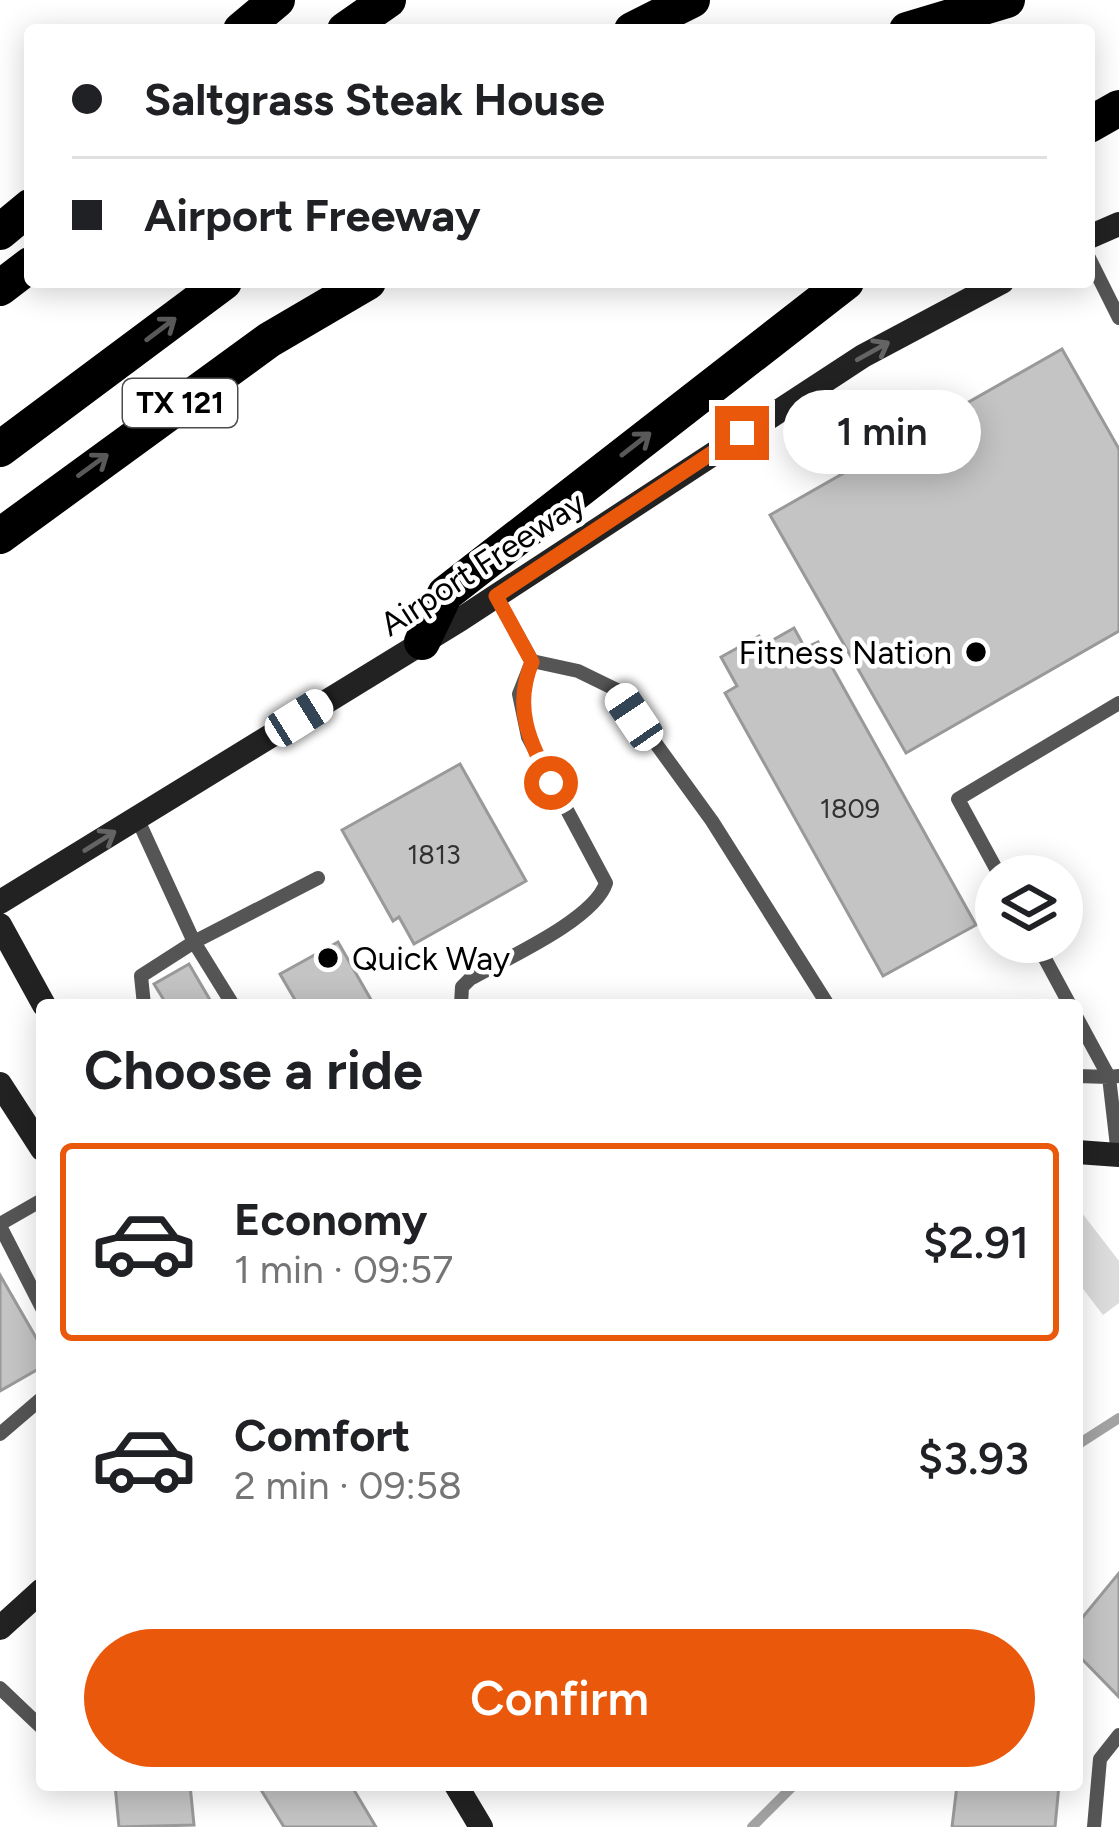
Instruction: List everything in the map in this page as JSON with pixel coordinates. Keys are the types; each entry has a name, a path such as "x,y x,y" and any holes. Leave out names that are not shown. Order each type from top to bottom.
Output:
{"highway":[{"path":"248,24 277,0"},
{"path":"354,24 388,0"},
{"path":"644,24 692,0"},
{"path":"927,24 1006,0"},
{"path":"0,232 24,212"},
{"path":"0,288 24,270"},
{"path":"0,448 216,288"},
{"name":"TX 121","path":"0,536 269,340 358,288"},
{"path":"422,642 445,594 838,288"}],"main road":[{"name":"Airport Freeway","path":"0,902 496,596 863,356 991,288"},
{"path":"0,925 41,999"},
{"path":"0,1084 36,1140"},
{"path":"1083,1152 1118,1155"},
{"path":"0,1628 36,1595"},
{"path":"460,1791 481,1827"}],"lane":[{"path":"1095,270 1119,318"},
{"path":"496,596 532,662"},
{"path":"461,999 462,987 470,979 582,914 601,897 606,883 528,736 519,694 532,662"},
{"path":"532,662 578,671 616,690 712,821 824,999"},
{"path":"989,855 958,799 1119,703"},
{"path":"136,818 194,942 228,999"},
{"path":"143,999 141,976 194,942 319,878"},
{"path":"1047,963 1067,999"},
{"path":"1083,1028 1114,1077 1118,1155"},
{"path":"1083,1076 1114,1077"},
{"path":"36,1204 0,1225 36,1296"},
{"path":"0,1434 36,1404"},
{"path":"0,1688 36,1722"},
{"path":"1094,1827 1100,1759 1119,1736"}],"shaded area":[{"path":"1083,1214 1119,1261 1119,1303 1103,1315 1083,1289"}],"building":[{"path":"1062,349 1119,449 1119,631 906,753 770,515"},
{"path":"794,628 805,648 818,642 975,923 883,976 725,693 737,686 721,657 759,636 764,645"},
{"path":"460,764 526,881 414,944 399,917 393,921 342,830"},
{"name":"Quick Way","path":"338,942 371,999 295,999 280,974"},
{"path":"189,964 209,999 163,999 154,984"},
{"path":"0,1275 36,1338 36,1370 0,1391"},
{"path":"1119,1573 1119,1697 1083,1660 1083,1617"},
{"path":"116,1791 191,1791 194,1825 119,1827"},
{"path":"262,1791 355,1791 376,1827 284,1827"},
{"path":"956,1791 1058,1791 1055,1827 952,1827"}],"waterway":[{"path":"1083,1441 1119,1418"},
{"path":"752,1827 788,1791"}],"place":[{"name":"Fitness Nation","path":"976,652"},
{"name":"Quick Way","path":"328,958"}],"route":[{"path":"551,783 528,736 519,694 532,662 496,596 742,433"}]}
